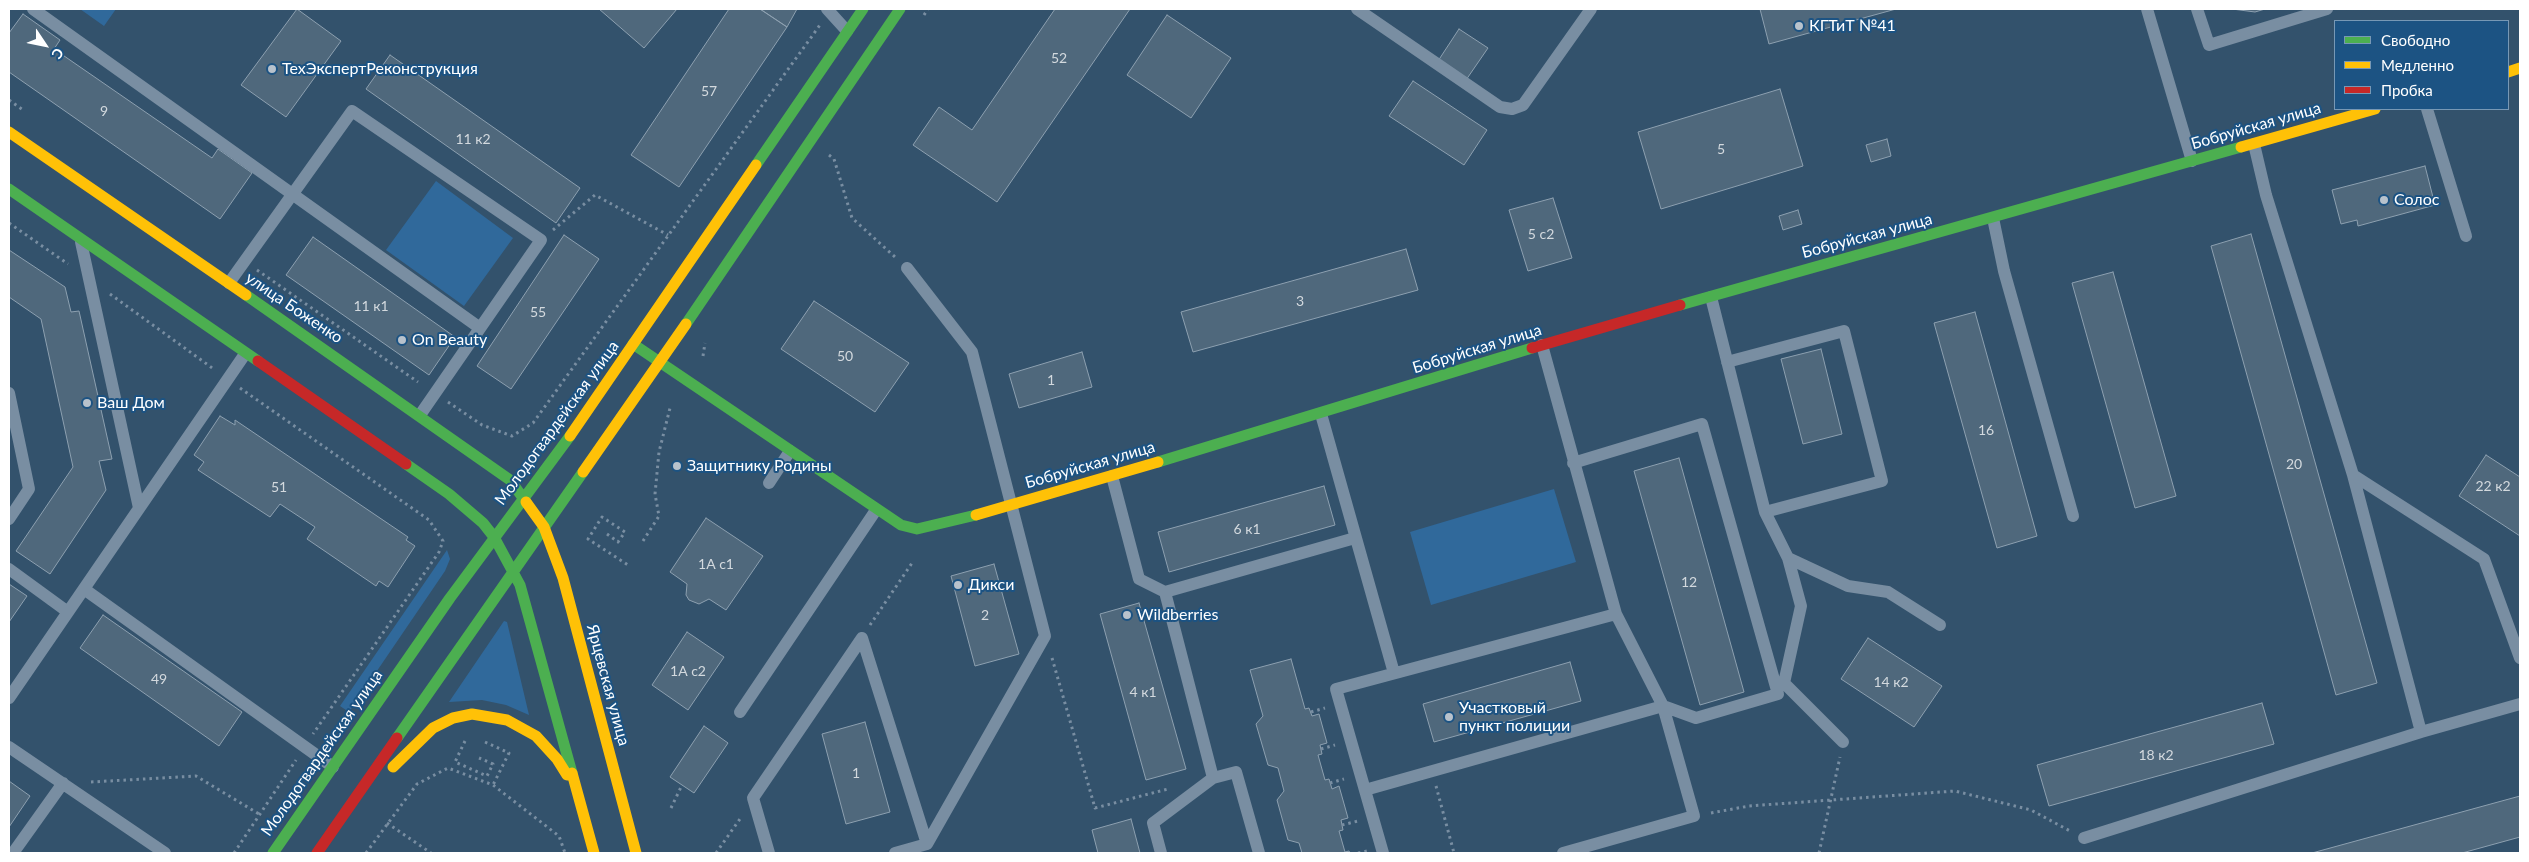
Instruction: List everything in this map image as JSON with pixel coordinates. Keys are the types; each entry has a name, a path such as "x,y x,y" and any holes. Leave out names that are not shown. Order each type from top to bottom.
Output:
{"main road":[{"name":"Молодогвардейская улица","path":"273,853 633,344 863,9"},
{"path":"317,853 660,362 900,9"},
{"name":"Бобруйская улица","path":"633,344 876,510 901,525 918,529 937,526 1112,476 1321,414 1542,345 2371,110"},
{"name":"улица Боженко","path":"9,132 493,466 510,480 544,527"},
{"path":"9,189 454,498 483,523 514,571 534,634 594,853"},
{"name":"Ярцевская улица","path":"544,527 570,602 636,853"},
{"path":"357,797 392,768 433,728 452,718 472,714 507,720 536,736 558,759 575,786"}],"lane":[{"path":"33,9 480,328"},
{"path":"1357,9 1500,107 1512,110 1522,105 1591,9"},
{"path":"2147,9 2192,161"},
{"path":"2197,9 2208,45 2327,9"},
{"path":"828,10 847,31"},
{"path":"2427,110 2466,236"},
{"path":"229,283 352,111 542,240 420,415"},
{"path":"2254,144 2266,195 2354,475 2422,732"},
{"path":"1993,218 2004,271 2072,516"},
{"path":"80,238 139,508"},
{"path":"895,853 927,844 1045,636 972,352 907,268"},
{"path":"1711,297 1765,512 1788,558 1801,606 1784,683 1843,742"},
{"path":"1727,362 1844,332 1880,472 1882,481 1765,512"},
{"path":"1542,345 1616,614 1664,706 1694,816 1563,853"},
{"path":"9,698 245,354"},
{"path":"9,393 29,489 9,519"},
{"path":"1321,414 1394,673"},
{"path":"1365,790 1664,706 1696,718 1778,694 1702,424 1573,463"},
{"path":"769,483 790,451"},
{"path":"2354,475 2484,559 2520,658"},
{"path":"1112,476 1139,579 1165,592 1355,538"},
{"path":"740,712 876,510"},
{"path":"1788,558 1848,586 1888,592 1940,625"},
{"path":"9,569 68,612"},
{"path":"84,589 333,767"},
{"path":"1165,592 1213,778"},
{"path":"1383,853 1336,689 1616,614"},
{"path":"862,638 927,844"},
{"path":"769,853 753,798 862,638"},
{"path":"2084,838 2422,732 2520,704"},
{"path":"9,747 165,853"},
{"path":"1161,853 1153,823 1213,778 1236,772 1259,853"},
{"path":"13,853 63,783"}],"path":[{"path":"512,436 533,423 828,10"},
{"path":"829,155 834,159 852,218 907,268"},
{"path":"542,240 570,214 595,195 668,235"},
{"path":"643,541 659,516 655,494 659,452 670,408"},
{"path":"607,534 618,542 625,532 602,517 588,539 628,565"},
{"path":"234,853 304,747 439,552 443,541"},
{"path":"862,638 912,563"},
{"path":"1045,636 1095,808 1176,787"},
{"path":"1311,712 1317,710"},
{"path":"468,734 455,762 487,776 493,764 479,758"},
{"path":"484,742 509,753 493,785"},
{"path":"1819,853 1843,742"},
{"path":"1321,749 1328,747"},
{"path":"366,853 416,784 448,768 493,785 559,836 565,853"},
{"path":"1431,772 1454,853"},
{"path":"63,783 196,776 259,814"},
{"path":"1330,783 1338,781"},
{"path":"671,808 682,785"},
{"path":"1694,816 1749,806 1955,791 2031,810 2084,838"},
{"path":"716,853 753,798"},
{"path":"387,823 431,853"},
{"path":"1342,825 1350,823"}],"shaded area":[{"path":"80,9 116,9 104,26"},
{"path":"436,181 513,238 464,306 386,250"},
{"path":"1554,489 1576,562 1431,605 1410,532"},
{"path":"447,550 450,559 445,571 349,712 340,706"},
{"path":"504,621 507,622 529,715 506,705 482,700 449,702"}],"building":[{"path":"297,9 341,41 286,117 241,85"},
{"path":"599,9 677,9 644,48"},
{"path":"729,9 760,9 787,27 679,187 631,155"},
{"path":"760,9 797,9 787,27"},
{"path":"1055,9 1130,9 997,202 913,145 939,107 972,130"},
{"name":"КГТиТ №41","path":"1760,9 1896,9 1769,44"},
{"path":"2232,9 2265,9 2255,12"},
{"path":"23,14 60,40 54,49 212,158 218,149 252,173 220,219 9,72 9,33"},
{"path":"1167,15 1231,58 1191,118 1127,75"},
{"path":"1459,29 1488,48 1466,80 1438,61"},
{"path":"390,55 580,188 556,223 366,89"},
{"path":"1413,81 1487,130 1464,165 1389,116"},
{"path":"1780,89 1803,166 1661,209 1638,132"},
{"path":"1887,139 1891,156 1871,162 1866,145"},
{"name":"Солос","path":"2425,166 2435,205 2358,226 2357,220 2341,224 2332,190"},
{"path":"1553,198 1572,258 1528,271 1509,210"},
{"path":"1798,210 1802,224 1783,230 1779,216"},
{"path":"2251,234 2377,683 2336,695 2211,246"},
{"path":"564,235 599,259 511,389 477,366"},
{"path":"313,237 455,337 429,375 286,275"},
{"path":"1406,249 1418,290 1193,352 1181,312"},
{"path":"9,250 65,287 71,312 79,311 112,459 99,461 106,490 50,574 16,551 73,467 41,319 9,297"},
{"path":"2113,272 2176,496 2135,508 2072,283"},
{"path":"814,301 909,363 875,412 781,349"},
{"path":"1975,312 2037,536 1997,548 1934,323"},
{"path":"1821,349 1842,434 1803,444 1781,359"},
{"path":"1082,352 1092,387 1019,408 1009,374"},
{"path":"220,416 235,425 235,420 408,537 406,540 415,546 388,587 379,581 376,586 307,539 315,527 280,504 270,517 198,470 204,462 194,455"},
{"path":"2486,455 2520,477 2520,536 2459,496"},
{"path":"1679,458 1744,692 1700,705 1634,471"},
{"path":"1324,486 1335,525 1169,572 1158,532"},
{"path":"706,518 763,556 726,610 709,599 699,604 689,600 686,595 687,584 670,572"},
{"path":"994,564 1019,654 975,666 951,576"},
{"path":"9,584 27,596 9,622"},
{"path":"1139,603 1186,769 1146,780 1100,614"},
{"path":"103,615 242,712 219,746 80,648"},
{"path":"687,632 724,657 688,710 652,685"},
{"path":"1868,638 1942,686 1914,727 1841,679"},
{"path":"1291,659 1305,709 1309,708 1312,716 1319,714 1327,743 1320,745 1322,754 1318,755 1325,780 1329,779 1332,789 1339,786 1348,818 1341,820 1343,830 1339,831 1345,852 1349,851 1350,853 1302,853 1299,843 1288,840 1277,800 1284,791 1278,768 1268,765 1256,724 1263,716 1250,670"},
{"path":"1570,662 1581,701 1434,742 1423,704"},
{"path":"2262,703 2274,744 2049,806 2037,765"},
{"path":"865,722 890,812 846,824 822,734"},
{"path":"704,726 728,743 694,793 670,777"},
{"path":"9,781 30,796 9,827"},
{"path":"2520,796 2520,837 2462,853 2312,853"},
{"path":"1131,819 1140,853 1098,853 1092,830"}],"traffic: fast":[{"path":"756,165 863,9"},
{"path":"686,324 900,9"},
{"path":"1680,305 2241,147"},
{"path":"9,189 258,361"},
{"path":"246,295 510,480 526,502"},
{"path":"633,344 901,525 917,529 976,515"},
{"path":"1158,462 1532,348"},
{"path":"273,853 450,598 570,436"},
{"path":"406,464 449,494 483,523 494,537 520,585 572,773"},
{"path":"397,738 583,472"}],"traffic: slow":[{"path":"2509,72 2520,68"},
{"path":"2241,147 2371,110"},
{"path":"9,132 246,295"},
{"path":"570,436 756,165"},
{"path":"583,472 686,324"},
{"path":"976,515 1158,462"},
{"path":"526,502 544,527 563,578 636,853"},
{"path":"393,767 433,728 453,718 472,714 507,720 536,736 557,759 567,775"},
{"path":"572,773 594,853"}],"traffic: jam":[{"path":"1532,348 1680,305"},
{"path":"258,361 406,464"},
{"path":"317,853 397,738"}],"place":[{"name":"КГТиТ №41","path":"1799,26"},
{"name":"ТехЭкспертРеконструкция","path":"272,69"},
{"name":"Солос","path":"2384,200"},
{"name":"On Beauty","path":"402,340"},
{"name":"Ваш Дом","path":"87,403"},
{"name":"Защитнику Родины","path":"677,466"},
{"name":"Дикси","path":"958,585"},
{"name":"Wildberries","path":"1127,615"},
{"name":"Участковый пункт полиции","path":"1449,717"}]}
